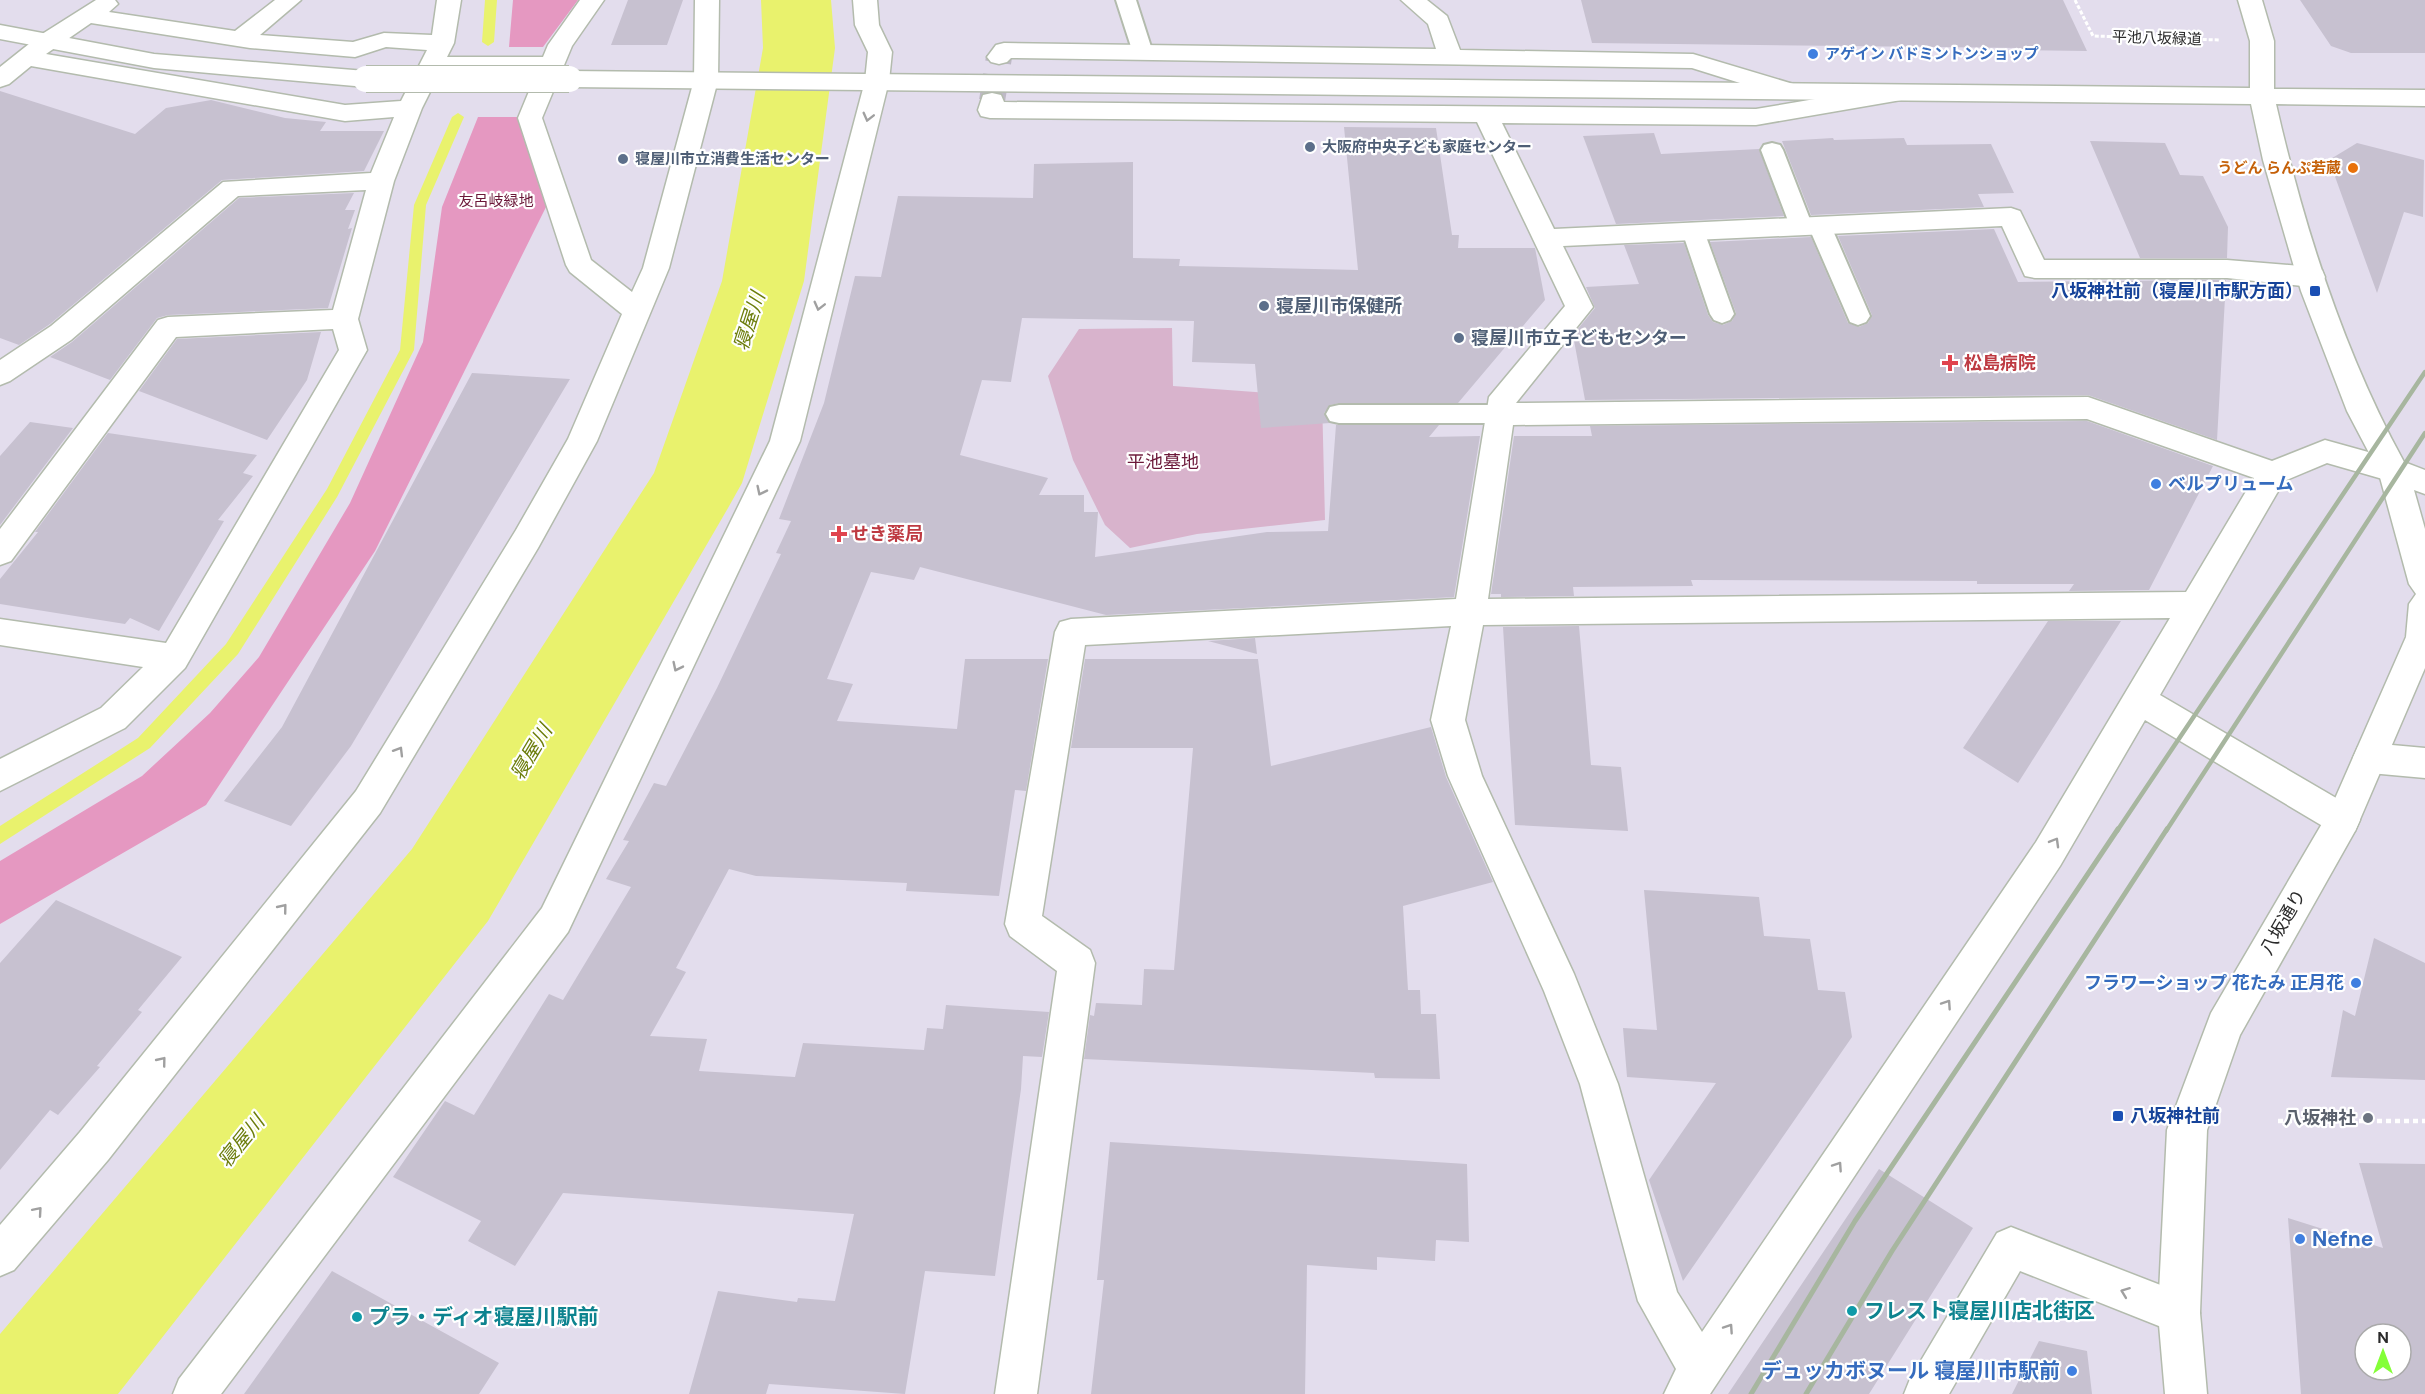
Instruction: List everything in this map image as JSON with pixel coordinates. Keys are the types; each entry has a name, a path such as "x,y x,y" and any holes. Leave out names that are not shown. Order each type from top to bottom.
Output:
{"street":[{"path":"0,79 47,41 90,16 111,0"},
{"path":"240,39 289,0"},
{"path":"0,776 113,718 174,658 353,350 344,319 381,181 410,108 437,54 449,0"},
{"path":"592,0 560,45 561,72 530,118 579,265 637,311"},
{"path":"0,1256 94,1146 368,802 527,539 576,451 656,268 717,80 707,0"},
{"path":"194,1394 555,920 785,441 861,81 880,52 867,25 865,0"},
{"path":"1413,0 1439,21 1450,57"},
{"path":"2250,0 2262,41 2262,96 2276,160 2312,277 2361,411 2393,470 2425,584"},
{"path":"90,16 240,39 355,50 384,40 437,54 561,72"},
{"path":"0,32 154,62 366,79 561,72 717,80 2425,98"},
{"path":"999,57 1004,50 1693,61 1791,91"},
{"path":"26,58 345,112 410,108"},
{"path":"992,101 990,110 1756,117 1902,92"},
{"path":"1486,115 1579,307 1503,397 1470,612 1448,720 1461,765 1561,987 1599,1084 1659,1301 1693,1382"},
{"path":"0,374 61,333 231,188 381,181"},
{"path":"1547,238 2012,217 2035,269 2227,269 2312,277"},
{"path":"0,552 168,327 344,319"},
{"path":"1501,414 2088,408 2273,473"},
{"path":"1693,1382 2048,854 2273,473 2325,451 2393,470 2425,482"},
{"name":"八坂通り","path":"2186,1394 2179,1313 2187,1130 2224,1026 2343,820 2422,638 2425,604"},
{"path":"1016,1394 1077,963 1023,924 1071,632 1470,612 2193,605"},
{"path":"0,632 174,658"},
{"path":"2138,699 2343,820"},
{"path":"2370,758 2425,763"},
{"path":"1925,1394 2011,1247 2179,1313"}],"lane":[{"path":"1126,0 1143,53"},
{"path":"1772,150 1858,316"},
{"path":"1693,231 1722,314"},
{"path":"1339,414 1501,414"}],"path":[{"name":"平池八坂緑道","path":"2075,0 2093,36 2262,41"},
{"path":"2278,1121 2425,1121"}],"green space":[{"path":"513,0 578,0 543,47 509,47"},
{"name":"友呂岐緑地","path":"478,117 522,117 547,205 375,551 206,805 0,924 0,861 142,776 210,713 259,657 350,503 423,342 442,207"},
{"name":"平池墓地","path":"1172,328 1173,386 1322,397 1325,520 1197,534 1130,548 1105,525 1073,460 1048,376 1079,329"}],"building":[{"path":"628,0 683,0 667,45 611,45"},
{"path":"1581,0 2063,0 2087,51 2022,50 2021,48 1592,43"},
{"path":"2300,0 2425,0 2425,53 2351,53 2331,46"},
{"path":"0,91 135,134 166,108 211,100 285,118 326,122 320,131 384,131 364,171 222,180 50,324 19,345 0,338"},
{"path":"1344,127 1436,128 1452,235 1459,235 1458,248 1535,248 1545,300 1458,403 1339,403 1330,405 1324,413 1330,423 1261,428 1255,364 1192,362 1194,321 1022,318 1011,382 982,380 960,455 1048,478 1039,495 1084,495 1084,512 1098,512 1095,557 1267,532 1328,531 1336,425 1439,425 1429,437 1480,436 1454,597 1106,615 920,567 914,580 871,572 827,679 853,684 837,721 957,729 965,659 1048,659 1026,791 1015,790 999,896 906,891 907,883 756,876 729,869 676,968 686,972 650,1036 707,1039 699,1071 795,1077 803,1043 924,1050 927,1028 943,1029 946,1005 1049,1012 1042,1057 1023,1056 1021,1089 995,1276 925,1271 905,1394 769,1384 766,1394 689,1394 718,1291 797,1302 798,1298 835,1301 854,1214 563,1193 515,1266 468,1241 481,1221 393,1177 445,1101 474,1115 549,994 563,1000 631,887 606,879 629,841 623,840 654,783 666,786 717,688 781,554 776,553 791,521 779,519 824,403 855,276 881,277 898,196 1033,198 1034,164 1133,162 1133,258 1180,259 1179,266 1358,270"},
{"path":"1654,133 1661,154 1759,149 1784,216 1616,224 1583,136"},
{"path":"1833,138 1834,140 1904,138 1907,145 1991,144 2014,193 1978,194 1984,207 1811,215 1782,141"},
{"path":"2090,141 2165,143 2180,175 2203,176 2228,227 2227,258 2140,258"},
{"path":"2357,143 2424,160 2423,217 2404,212 2377,293 2329,160"},
{"path":"354,193 345,210 355,210 348,229 352,228 328,308 168,315 157,318 110,380 50,357 72,342 239,198"},
{"path":"1994,229 2018,282 2226,280 2217,440 2088,395 1585,400 1573,335 1595,308 1586,287 1639,284 1624,245 1684,243 1708,315 1713,322 1723,325 1732,321 1736,313 1710,242 1811,237 1848,323 1859,327 1868,323 1872,315 1838,236"},
{"path":"321,332 307,380 267,440 139,391 177,339"},
{"path":"472,373 570,379 351,746 291,826 224,801 282,727"},
{"path":"2087,421 2213,466 2149,590 2069,591 2074,584 1977,584 1977,581 1691,580 1693,586 1573,587 1574,596 1501,597 1501,594 1491,594 1514,436 1592,436 1590,426"},
{"path":"30,422 73,428 0,525 0,456"},
{"path":"108,433 257,455 243,473 253,476 218,520 224,521 159,631 130,618 125,624 0,604 0,579 38,532 35,532"},
{"path":"2048,621 2121,621 2018,783 1963,748"},
{"path":"1579,626 1591,765 1621,767 1628,831 1515,825 1503,627"},
{"path":"1255,638 1257,654 1208,641"},
{"path":"1085,659 1258,659 1271,766 1431,727 1446,777 1493,882 1403,906 1408,990 1420,990 1421,1014 1436,1014 1440,1079 1375,1078 1374,1073 1084,1059 1090,1015 1094,1016 1096,1003 1142,1005 1144,969 1174,970 1193,748 1071,748"},
{"path":"1644,890 1759,897 1764,936 1810,939 1818,990 1845,992 1852,1037 1683,1281 1649,1180 1716,1083 1627,1077 1623,1028 1657,1030"},
{"path":"56,900 182,957 138,1010 142,1012 97,1066 100,1067 58,1115 50,1110 0,1170 0,963"},
{"path":"2374,938 2425,963 2425,1080 2331,1077 2343,1010 2355,1016"},
{"path":"1110,1142 1467,1164 1469,1242 1436,1240 1435,1261 1377,1257 1377,1270 1307,1265 1305,1394 1091,1394 1104,1280 1097,1280"},
{"path":"2359,1163 2425,1164 2425,1394 2301,1394 2288,1218 2383,1248"},
{"name":"フレスト寝屋川店北街区","path":"1879,1169 1973,1228 1869,1394 1728,1394"},
{"name":"プラ・ディオ寝屋川駅前","path":"332,1271 499,1363 479,1394 244,1394"},
{"path":"2039,1341 2087,1351 2092,1394 2012,1394"}],"waterway":[{"path":"488,42 491,0"},
{"name":"寝屋川","path":"35,1394 450,885 696,483 763,281 799,48 796,0"},
{"path":"0,836 144,743 232,649 332,493 407,350 420,205 458,117"}],"tunnel":[{"path":"992,101 999,57"}],"railway":[{"path":"2117,831 2425,372"},
{"path":"2166,831 2425,433"},
{"path":"1751,1394 1855,1221 2118,829"},
{"path":"1806,1394 1892,1251 2167,829"}],"place":[{"name":"アゲイン バドミントンショップ","path":"1813,54"},
{"name":"大阪府中央子ども家庭センター","path":"1310,147"},
{"name":"寝屋川市立消費生活センター","path":"623,159"},
{"name":"うどん らんぷ若蔵","path":"2353,168"},
{"name":"八坂神社前（寝屋川市駅方面）","path":"2315,291"},
{"name":"寝屋川市保健所","path":"1264,306"},
{"name":"寝屋川市立子どもセンター","path":"1459,338"},
{"name":"松島病院","path":"1950,363"},
{"name":"ベルプリューム","path":"2156,484"},
{"name":"せき薬局","path":"839,534"},
{"name":"フラワーショップ 花たみ 正月花","path":"2356,983"},
{"name":"八坂神社前","path":"2118,1116"},
{"name":"八坂神社","path":"2368,1118"},
{"name":"Nefne","path":"2300,1239"},
{"name":"フレスト寝屋川店北街区","path":"1852,1311"},
{"name":"プラ・ディオ寝屋川駅前","path":"357,1317"},
{"name":"デュッカボヌール 寝屋川市駅前","path":"2072,1371"}]}
